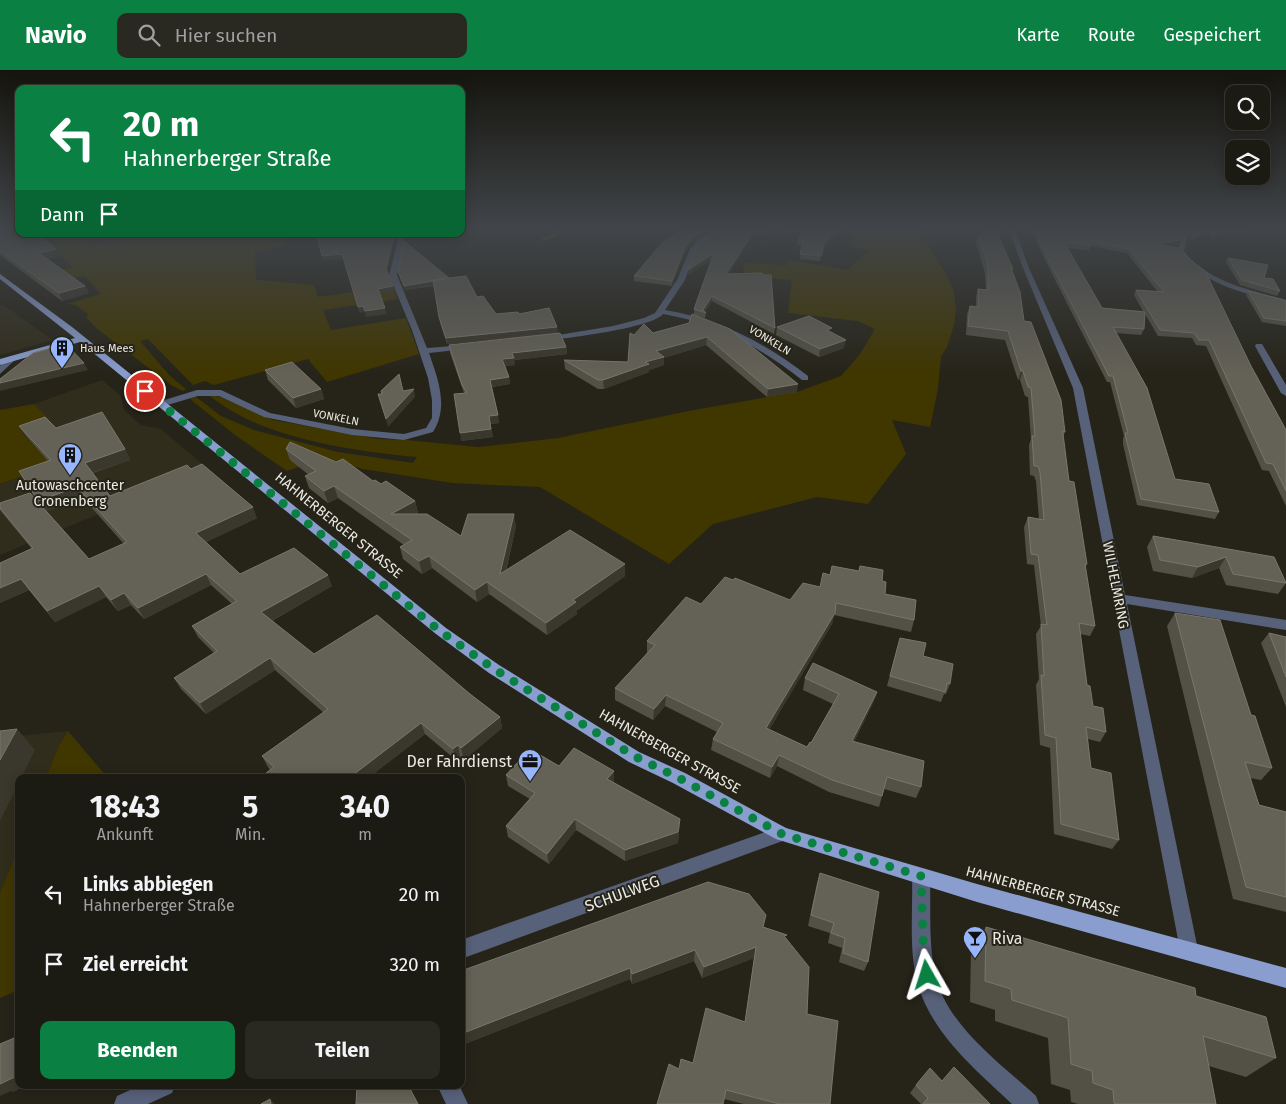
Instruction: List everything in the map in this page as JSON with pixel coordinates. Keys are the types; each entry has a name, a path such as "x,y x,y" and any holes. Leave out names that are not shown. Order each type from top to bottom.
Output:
{"main road":[{"name":"HAHNERBERGER STRASSE","path":"3,278 81,339 440,631 494,669 634,756 679,778 782,834 986,896 1286,978"},
{"path":"0,362 81,339"}],"street":[{"name":"VONKELN","path":"160,404 197,393 221,392 267,415 352,432 404,437 430,430 438,416 437,396 431,367 394,278"},
{"path":"542,339 635,323 653,318 661,311 682,278"},
{"name":"WILHELMRING","path":"1030,278 1078,388 1189,950"},
{"path":"1216,278 1234,286 1286,302"},
{"name":"VONKELN","path":"661,311 697,319 747,337 805,378"},
{"path":"424,351 473,346"},
{"path":"1259,346 1286,393"},
{"path":"0,372 13,358"},
{"path":"1119,598 1286,625"},
{"name":"SCHULWEG","path":"465,949 782,834"},
{"path":"921,876 924,963 929,987 941,1014 957,1035 1028,1104"},
{"path":"125,1104 156,1089"},
{"path":"450,1089 458,1104"}],"shaded area":[{"path":"87,278 256,278 256,280 314,285 318,297 393,286 398,299 323,310 331,330 406,318 419,354 327,382 308,359 214,385 205,381 193,385 148,339 140,341 170,376 186,389 183,391 171,385 96,328 86,317 88,314 76,305 67,304 101,294"},
{"path":"771,278 948,278 954,292 956,309 954,325 947,347 941,356 938,389 930,427 892,420 906,454 868,504 817,497 713,524 669,564 540,487 452,483 363,469 322,458 287,471 235,435 190,399 196,397 221,416 254,430 338,452 413,463 417,457 336,446 280,432 253,422 230,410 209,395 220,397 273,420 378,439 478,447 558,438 694,410 797,392 841,376 860,354 875,329 858,321 788,313 792,280"},
{"path":"3,305 53,340 0,355 0,306"},
{"path":"102,380 121,396 124,410 141,425 161,429 208,469 0,555 0,484 73,460 45,457 22,433 28,427 50,420 34,404"},
{"path":"34,404 50,420 29,427 31,430 22,433 45,457 62,451 73,459 0,484 0,410"},
{"path":"68,731 59,745 47,774 15,774 15,856 0,893 0,738"},
{"path":"68,731 104,774 47,774 59,745"},
{"path":"15,856 15,992 0,998 0,893"}],"building":[{"path":"38,278 74,278 85,286 59,293"},
{"path":"349,278 390,278 393,286 378,289 385,308 365,311 363,306 358,307"},
{"path":"401,278 448,278 404,286"},
{"path":"467,278 477,297 483,296 496,314 518,312 519,314 549,308 557,327 446,338 439,317 433,280"},
{"path":"651,278 673,278 672,281"},
{"path":"705,278 771,278 775,328 712,296 703,310 706,313 694,309"},
{"path":"988,278 1015,278 1020,292 1024,321 1031,322 1061,400 1069,481 1074,482 1095,626 1079,623 1087,685 1090,686 1093,706 1103,708 1106,732 1086,727 1091,768 1111,773 1119,840 1061,824 1056,738 1045,735 1041,675 1044,676 1041,624 1047,625 1038,555 1031,554 1028,517 1044,520 1040,472 1038,466 1034,466 1032,436 1035,436 1031,388 1028,387 1023,371 1021,371 1008,331 968,326 970,306 979,307 978,289 988,290"},
{"path":"1058,278 1085,278 1102,308 1145,312 1144,329 1113,327 1147,388 1175,479 1209,484 1219,512 1141,499 1125,433 1128,433 1113,376 1109,376"},
{"path":"1153,278 1209,278 1251,366 1286,430 1286,491 1273,464 1266,463 1209,340 1199,340 1194,333 1160,330 1136,290 1164,292"},
{"path":"1241,278 1273,279 1280,291"},
{"path":"1248,291 1284,300 1286,303 1286,321 1264,318"},
{"path":"692,314 730,329 798,384 768,389 707,337 656,351 664,357 645,362 649,364 603,380 598,380 564,360 628,362 630,333 634,335 644,324 653,333 689,323"},
{"path":"809,316 832,328 827,330 846,340 820,349 777,327"},
{"path":"560,333 566,347 512,353 514,358 502,359 509,377 490,380 498,415 489,416 491,429 460,433 454,394 467,393 462,385 449,345"},
{"path":"66,344 84,363 0,383 0,379 33,353"},
{"path":"292,362 321,389 293,398 265,370"},
{"path":"399,374 403,391 414,389 386,419 378,394 382,394 381,391"},
{"path":"102,412 125,449 85,463 110,496 187,465 191,469 202,464 253,507 196,533 240,574 294,548 328,575 261,612 314,654 377,615 500,717 461,748 458,745 453,749 421,723 354,774 267,774 274,767 262,756 328,709 270,658 200,703 174,678 217,651 192,626 237,601 206,574 138,608 124,593 111,600 99,586 47,611 21,579 0,588 0,563 33,548 0,508 0,503 30,493 89,559 127,542 77,487 38,501 19,471 51,460 19,426 45,417 56,428"},
{"path":"290,442 336,462 343,459 373,481 375,480 381,484 386,481 415,501 391,514 427,514 461,536 468,514 514,514 500,574 570,530 625,564 573,600 576,602 546,623 487,582 475,590 429,556 419,561 400,547 412,540 334,486 324,491 305,476 316,471 286,449"},
{"path":"1153,536 1274,557 1286,583 1233,574 1226,557 1198,567 1160,560"},
{"path":"832,566 859,571 860,566 883,570 882,581 886,582 885,594 916,600 914,620 836,603 835,613 766,728 807,747 811,743 839,694 805,678 813,663 877,692 852,741 924,761 921,787 887,777 882,796 832,780 779,755 772,767 713,739 723,723 666,695 654,709 615,688 655,645 647,641 686,597 701,604 725,577 733,580 735,578 790,600 803,583 820,587 823,573 830,575"},
{"path":"1175,613 1220,620 1251,715 1255,716 1272,768 1245,762 1259,805 1286,812 1286,897 1246,887"},
{"path":"1269,633 1286,637 1286,677"},
{"path":"900,638 926,643 923,656 953,664 950,684 947,683 945,692 890,676"},
{"path":"17,729 0,760 0,731"},
{"path":"574,748 614,771 607,779 680,819 678,832 625,850 575,819 547,854 506,826 535,793 506,775 530,749 559,766"},
{"path":"820,873 879,892 868,962 843,953 845,938 831,933 834,923 811,915"},
{"path":"708,882 749,894 766,915 763,927 787,935 784,936 809,967 807,1014 838,1021 830,1104 780,1104 726,1090 723,1104 657,1104 669,1064 679,1069 681,1059 693,1063 706,1008 745,1022 756,947 704,967 695,950 632,974 630,968 465,1032 465,970"},
{"path":"986,927 1195,988 1196,996 1266,1017 1276,1058 1203,1036 1216,1104 1114,1103 1113,1090 1093,1083 1092,1071 1071,1064 1068,1018 1012,1000 1011,989 985,981"},
{"path":"15,1038 15,1077 0,1084 0,1044"},
{"path":"954,1067 990,1104 923,1104 928,1098 916,1085 930,1068 942,1081"},
{"path":"357,1089 410,1089 418,1104 356,1104"},
{"path":"270,1099 271,1104 261,1104"}],"place":[{"name":"Haus Mees","path":"62,369"},
{"name":"Autowaschcenter Cronenberg","path":"70,476"},
{"name":"Der Fahrdienst","path":"530,782"},
{"name":"Riva","path":"975,959"}],"route":[{"path":"145,391 440,631 494,669 634,756 679,778 782,834 921,876 924,963 927,975"}]}
